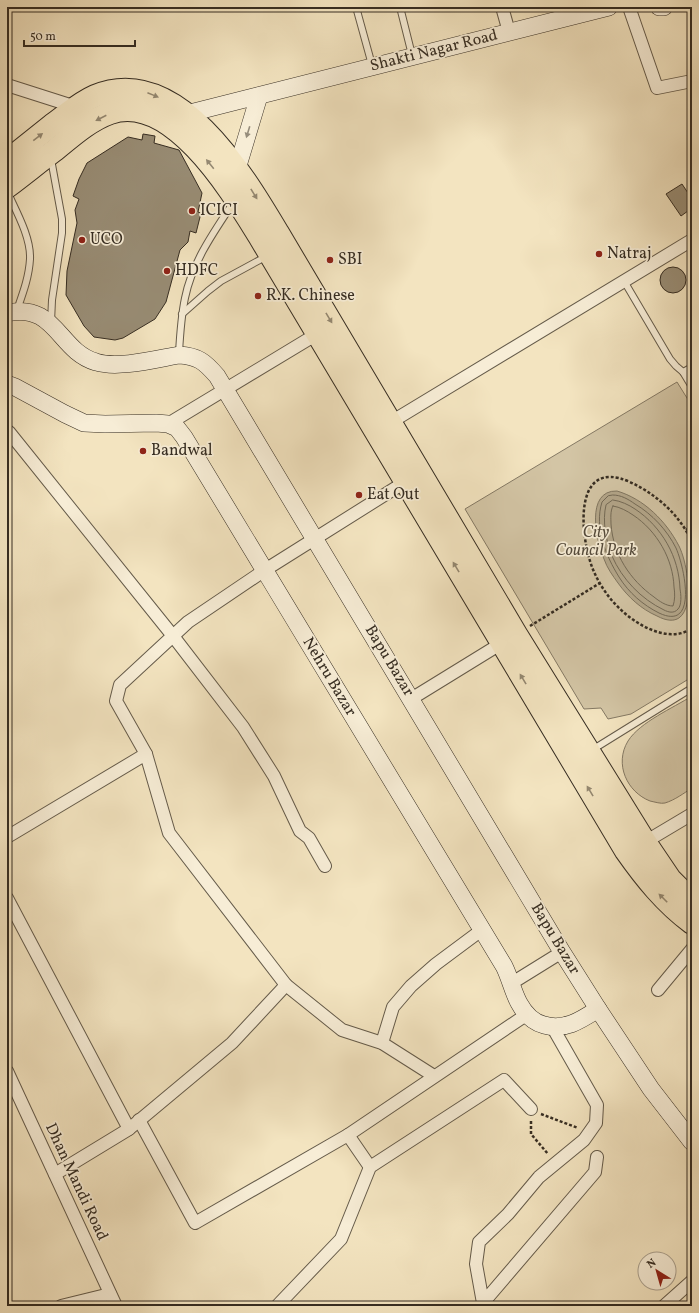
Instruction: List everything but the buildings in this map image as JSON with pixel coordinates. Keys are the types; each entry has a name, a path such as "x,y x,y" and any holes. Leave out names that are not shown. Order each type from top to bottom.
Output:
{"highway":[{"path":"7,161 76,107 95,96 113,91 128,90 155,95 186,114 217,144 252,191 391,422 626,851 645,878 658,893 692,924"},
{"path":"7,187 74,135 101,117 112,112 124,110 148,113 170,125 193,145 209,162 236,198 405,482 509,639 589,752 645,842 670,878 692,901"}],"street":[{"path":"502,7 509,32"},
{"path":"629,7 657,88 692,81"},
{"path":"659,7 664,7"},
{"name":"Shakti Nagar Road","path":"186,114 600,8"},
{"path":"7,85 76,107"},
{"path":"237,169 259,96"},
{"path":"391,422 692,240"},
{"name":"Bapu Bazar","path":"12,312 32,312 42,316 81,354 96,362 114,364 178,355 188,355 202,361 218,376 562,952 651,1089 692,1142"},
{"path":"7,384 84,423 168,424 317,334"},
{"name":"Nehru Bazar","path":"168,424 177,428 184,437 265,570 504,966 519,1003 526,1014 534,1022 553,1028 573,1024 598,1009"},
{"path":"9,432 173,636 243,727 274,776 300,831 309,838 325,866"},
{"path":"405,482 265,570 188,622 120,685 116,701 146,754 170,832 286,985 342,1030 382,1043 434,1076"},
{"path":"411,699 509,639"},
{"path":"7,837 146,754"},
{"path":"645,842 692,814"},
{"path":"7,898 129,1129"},
{"path":"382,1043 393,1007 411,986 436,964 482,929"},
{"path":"658,990 692,949"},
{"path":"512,983 562,952"},
{"path":"55,1174 129,1129 232,1043 286,985"},
{"path":"139,1120 195,1223 348,1134 526,1014"},
{"path":"484,1305 476,1264 479,1242 508,1214 539,1177 584,1140 596,1123 597,1105 553,1028"},
{"name":"Dhan Mandi Road","path":"7,1071 116,1306"},
{"path":"277,1306 341,1239 370,1167 504,1080 531,1109"},
{"path":"348,1134 370,1167"},
{"path":"484,1305 595,1172 597,1157"},
{"path":"664,1306 692,1281"},
{"path":"61,1306 110,1294"}],"lane":[{"path":"356,7 373,67"},
{"path":"400,7 412,57"},
{"path":"50,153 62,219 62,233 50,324"},
{"path":"7,191 23,228 29,246 30,258 25,289 12,312"},
{"path":"178,355 182,314 190,280 209,241 236,198"},
{"path":"182,314 203,294 221,281 270,255"},
{"path":"624,281 670,359 683,372 692,387"},
{"path":"683,372 692,367"},
{"path":"589,752 692,688"}],"path":[{"path":"692,542 686,530 677,518 661,502 632,483 618,478 602,478 596,481 588,490 583,516 587,554 592,569 608,595 625,613 647,628 668,634 676,634 688,631 692,628"},
{"path":"686,530 692,526"},
{"path":"509,639 600,583"},
{"path":"688,631 692,638"},
{"path":"556,1163 531,1134 531,1109 589,1133"}],"green space":[{"name":"City Council Park","path":"677,382 692,406 692,677 631,714 608,719 601,708 584,709 465,509"},
{"path":"692,696 692,788 665,803 650,801 642,797 629,784 623,768 622,759 624,750 633,734 640,728 657,716"}],"water":[{"path":"617,491 636,499 653,512 668,528 679,546 683,556 688,584 688,598 685,609 680,617 670,620 657,616 640,606 622,588 607,566 598,541 596,529 597,507 600,499 607,493"}],"place":[{"name":"ICICI","path":"192,211"},
{"name":"UCO","path":"82,240"},
{"name":"Natraj","path":"599,254"},
{"name":"SBI","path":"330,260"},
{"name":"HDFC","path":"167,271"},
{"name":"R.K. Chinese","path":"258,296"},
{"name":"Bandwal","path":"143,451"},
{"name":"Eat Out","path":"359,495"}]}
